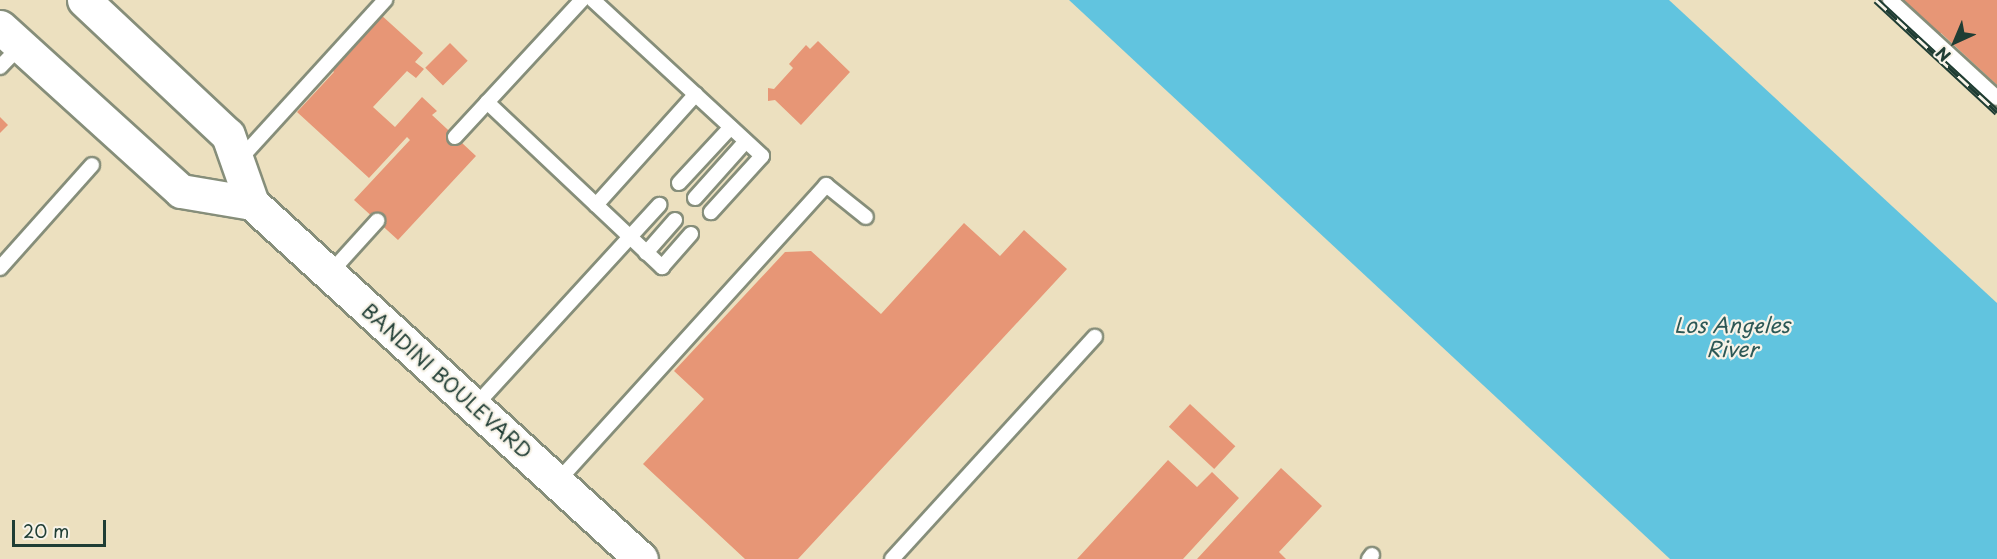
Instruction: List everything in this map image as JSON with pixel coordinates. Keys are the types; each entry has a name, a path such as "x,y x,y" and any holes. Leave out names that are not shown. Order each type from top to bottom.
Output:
{"main road":[{"name":"BANDINI BOULEVARD","path":"84,0 228,135 252,203 641,559"},
{"path":"7,47 181,191 252,203"}],"lane":[{"path":"238,160 385,0"},
{"path":"455,136 582,0"},
{"path":"593,0 762,156 711,212"},
{"path":"1890,0 1997,98"},
{"path":"596,205 696,94"},
{"path":"487,102 662,267 691,234"},
{"path":"679,183 731,127"},
{"path":"695,198 746,141"},
{"path":"3,260 92,165"},
{"path":"557,482 826,185 866,217"},
{"path":"475,406 659,205"},
{"path":"646,253 675,220"},
{"path":"329,274 377,221"},
{"path":"892,559 1095,337"}],"water":[{"name":"Los Angeles River","path":"1069,0 1669,0 1997,303 1997,559 1670,559"}],"building":[{"path":"1898,0 1997,0 1997,85 1941,33 1937,36"},
{"path":"380,14 423,53 415,62 424,69 416,78 407,71 373,107 395,127 422,97 437,111 432,115 476,156 398,240 354,200 410,140 407,137 369,178 297,112 334,72 330,68"},
{"path":"818,41 850,72 801,125 775,100 768,101 768,88 774,89 793,68 789,64 806,45 810,49"},
{"path":"450,43 468,61 443,85 425,68"},
{"path":"0,117 8,125 0,133"},
{"path":"964,223 1000,256 1024,230 1067,269 798,559 745,559 643,464 704,399 674,371 785,252 811,251 881,314"},
{"path":"1190,404 1235,446 1214,469 1169,427"},
{"path":"1168,460 1197,487 1212,472 1239,498 1183,559 1077,559"},
{"path":"1281,468 1322,506 1279,552 1286,559 1197,559"}],"railway":[{"path":"1876,0 1997,112"}]}
